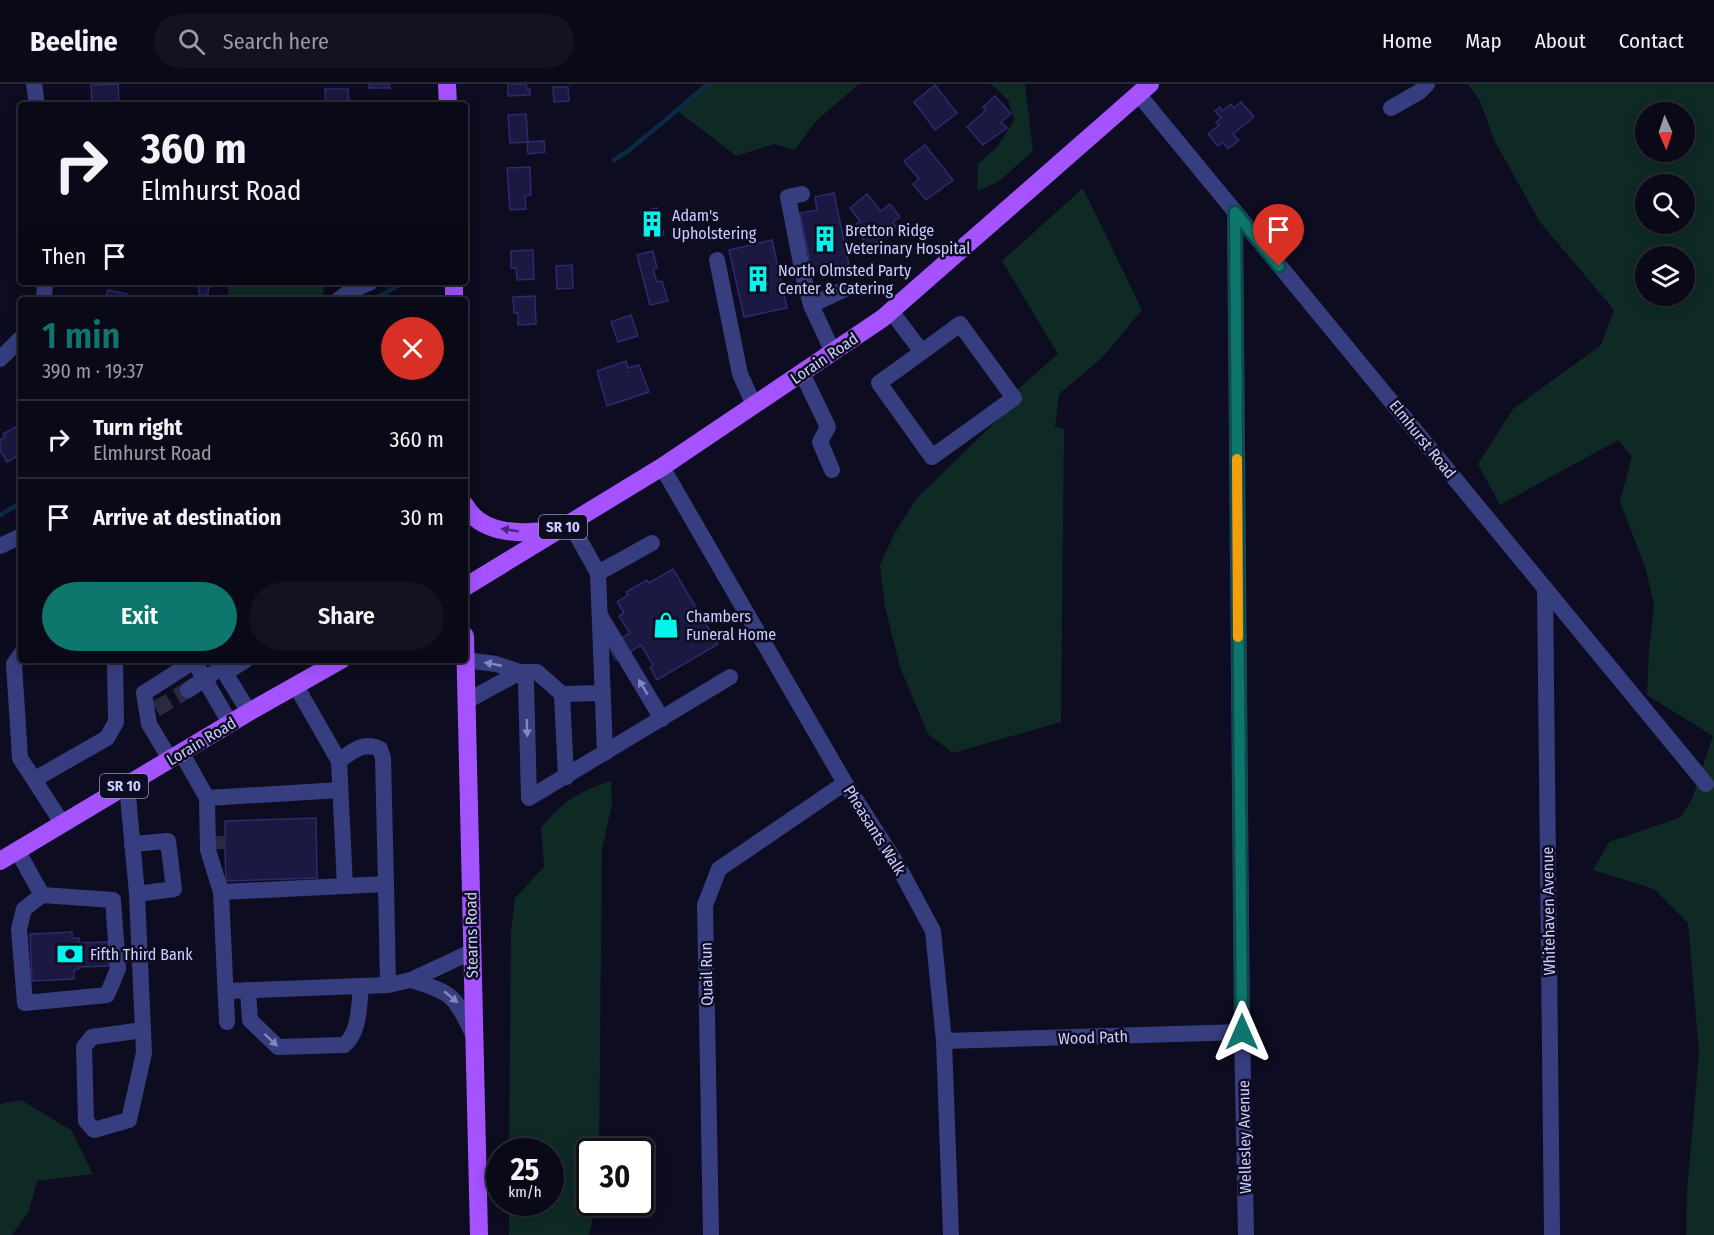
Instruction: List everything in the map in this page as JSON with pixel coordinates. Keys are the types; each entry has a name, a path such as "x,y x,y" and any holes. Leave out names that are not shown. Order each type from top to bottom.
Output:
{"main road":[{"path":"447,84 448,102"},
{"name":"Lorain Road","path":"468,584 662,467 891,311 1144,89"},
{"path":"468,510 471,516 482,524 507,531 535,533 567,525"},
{"name":"Lorain Road","path":"0,861 230,723 336,663"},
{"path":"452,663 466,692"},
{"name":"Stearns Road","path":"466,663 479,1235"}],"street":[{"path":"34,84 37,102"},
{"path":"1391,108 1419,92 1427,84"},
{"name":"Elmhurst Road","path":"1144,89 1235,212 1706,784"},
{"path":"802,194 788,197 804,279 811,305 833,352"},
{"name":"Wellesley Avenue","path":"1235,212 1242,1032 1246,1235"},
{"path":"717,260 740,374 754,405"},
{"path":"344,297 366,285"},
{"path":"811,305 843,290"},
{"path":"891,311 922,352"},
{"path":"960,324 1014,398 932,457 879,383 922,352 960,324"},
{"path":"0,359 18,341"},
{"path":"802,373 828,427 820,442 832,470"},
{"name":"Pheasants Walk","path":"662,467 845,783 897,864 933,931 944,1041 951,1235"},
{"path":"567,525 598,573 605,753"},
{"path":"0,546 18,537"},
{"path":"598,573 652,543"},
{"name":"Whitehaven Avenue","path":"1545,588 1552,1235"},
{"path":"600,616 662,719"},
{"path":"18,658 14,664 20,758 62,823"},
{"path":"468,660 496,664 520,672 537,672 562,694 603,693"},
{"path":"35,779 107,738 116,722 115,663"},
{"path":"191,663 144,693 152,712 149,724 207,798 208,849 221,892 227,1022"},
{"path":"195,663 230,723"},
{"path":"188,690 221,667 249,712"},
{"path":"520,672 526,682 530,798 730,677"},
{"path":"466,692 520,672"},
{"path":"296,686 339,762 345,886"},
{"path":"562,694 566,777"},
{"path":"339,762 357,748 372,745 380,749 383,758 388,985"},
{"name":"Quail Run","path":"711,1235 705,905 719,869 845,783"},
{"path":"127,785 136,894 144,1053 129,1120 94,1130 86,1121 84,1047 92,1037 142,1030"},
{"path":"207,798 340,790"},
{"path":"207,817 218,843 215,867"},
{"path":"132,844 168,842 174,889 136,894"},
{"path":"17,850 42,895"},
{"path":"221,892 386,884"},
{"path":"42,895 113,900 118,969 107,995 25,1003 19,929 24,909 42,895"},
{"path":"226,991 388,985 411,980 471,952"},
{"path":"411,980 444,991 457,1001 473,1034"},
{"path":"248,990 250,1020 278,1047 344,1045 354,1033 362,986"},
{"name":"Wood Path","path":"944,1041 1242,1032"}],"green space":[{"path":"704,84 859,84 815,122 795,150 774,144 736,156 675,109"},
{"path":"991,84 1025,84 1033,151 998,182 977,191 978,164 997,147 1014,120 1008,100"},
{"path":"1468,84 1714,84 1714,1235 1686,1235 1687,1191 1699,1053 1688,923 1654,889 1593,870 1609,842 1681,817 1692,799 1713,736 1647,695 1654,604 1645,567 1620,501 1632,457 1618,440 1500,505 1478,464 1513,409 1601,345 1614,310 1540,222 1494,140 1480,101"},
{"path":"1083,188 1142,310 1102,358 1059,394 1055,427 1064,429 1061,722 953,753 928,734 900,667 885,607 880,565 894,534 917,498 1020,398 1016,391 1058,354 1002,261"},
{"path":"227,285 324,285 322,297 229,297"},
{"path":"611,781 612,805 602,849 599,1138 576,1138 576,1216 593,1216 589,1235 509,1235 509,1216 564,1216 564,1138 509,1138 511,932 515,898 544,867 541,828 564,804 589,789"},
{"path":"21,1100 71,1130 93,1174 37,1181 29,1211 12,1235 0,1235 0,1104"}],"building":[{"path":"118,84 119,102 92,102 91,85"},
{"path":"369,84 389,84 390,88 369,88"},
{"path":"508,84 526,84 527,89 530,89 530,95 508,96"},
{"path":"935,85 957,113 935,130 914,102"},
{"path":"553,87 568,87 569,101 554,102"},
{"path":"325,89 348,89 349,102 326,102"},
{"path":"995,96 1011,114 1001,122 1007,128 983,145 967,127 986,110 983,107"},
{"path":"1241,102 1254,117 1233,134 1239,140 1228,149 1223,142 1218,146 1208,134 1219,125 1216,122 1221,118 1215,111 1220,107 1222,111 1231,104 1234,108"},
{"path":"526,114 528,142 510,143 508,115"},
{"path":"544,141 545,152 528,154 527,142"},
{"path":"925,145 953,180 926,200 913,184 919,179 904,161"},
{"path":"530,167 531,195 525,196 526,209 510,210 507,168"},
{"name":"Bretton Ridge Veterinary Hospital","path":"834,193 849,265 812,272 800,213 817,210 815,197"},
{"path":"867,194 881,211 890,204 900,217 893,222 896,227 870,248 853,227 860,221 850,208"},
{"name":"Adam's Upholstering","path":"657,208 664,235 647,239 641,212"},
{"name":"North Olmsted Party Center & Catering","path":"772,240 787,308 744,317 729,250"},
{"path":"533,250 534,279 517,280 516,268 511,268 511,251"},
{"path":"653,251 657,268 653,269 657,282 662,281 668,301 650,305 637,255"},
{"path":"572,265 573,288 557,289 556,266"},
{"path":"199,285 209,285 208,295 199,295"},
{"path":"108,290 127,294 126,297 106,297"},
{"path":"535,296 536,324 518,325 518,313 514,313 513,297"},
{"path":"631,315 638,336 618,342 611,322"},
{"path":"626,361 628,368 639,365 649,392 607,406 597,371"},
{"path":"18,426 18,456 7,462 0,450 0,440 5,437 3,434"},
{"name":"Chambers Funeral Home","path":"673,569 718,644 657,680 650,667 653,665 641,645 616,660 608,646 630,633 619,616 624,613 617,602 628,595 626,592 647,580 649,583"},
{"path":"316,818 317,878 226,881 225,848 211,849 211,837 225,837 225,821"},
{"name":"Fifth Third Bank","path":"72,932 72,938 79,938 79,943 108,942 109,966 79,967 74,970 74,979 32,981 30,934"}],"waterway":[{"path":"614,160 709,84"},
{"path":"378,297 399,285"},
{"path":"0,515 18,505"}],"tunnel":[{"path":"156,709 188,690"},
{"path":"217,837 218,849"}],"slow traffic":[{"path":"1237,459 1238,637"}],"place":[{"name":"Adam's Upholstering","path":"652,224"},
{"name":"Bretton Ridge Veterinary Hospital","path":"825,239"},
{"name":"North Olmsted Party Center & Catering","path":"758,279"},
{"name":"Chambers Funeral Home","path":"666,625"},
{"name":"Fifth Third Bank","path":"70,954"}],"route":[{"path":"1242,1032 1235,212 1279,266"}]}
